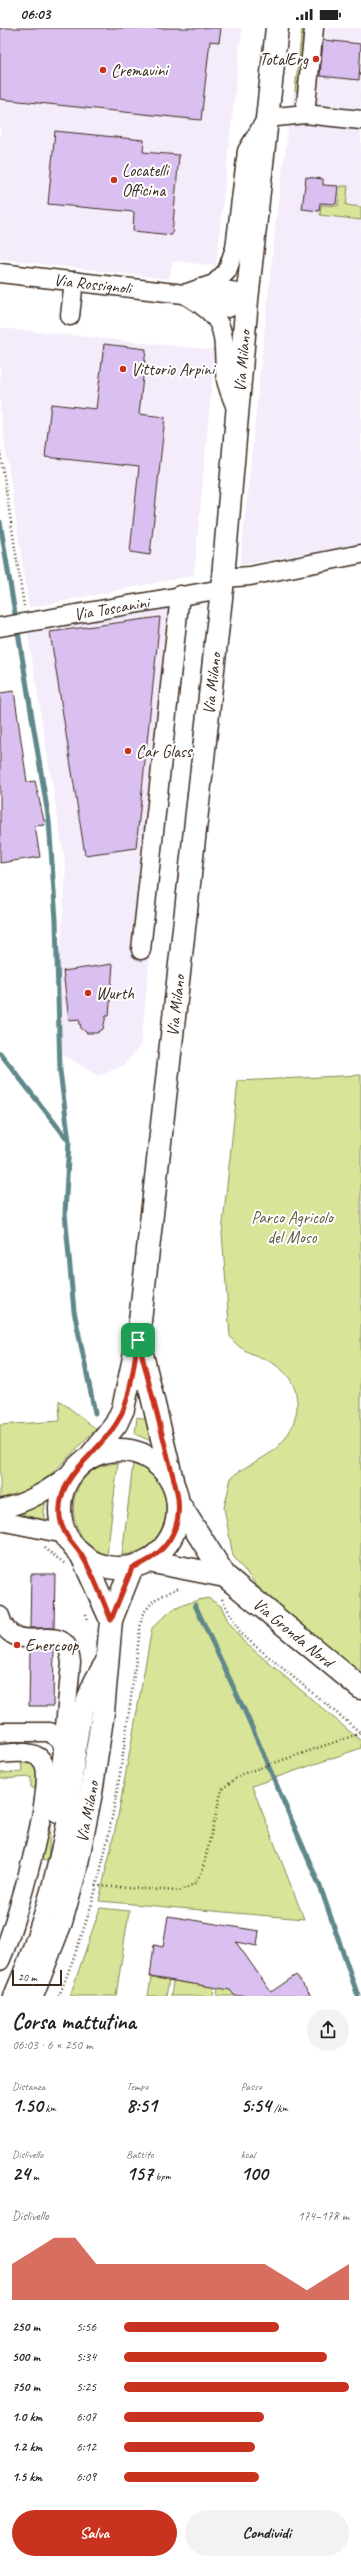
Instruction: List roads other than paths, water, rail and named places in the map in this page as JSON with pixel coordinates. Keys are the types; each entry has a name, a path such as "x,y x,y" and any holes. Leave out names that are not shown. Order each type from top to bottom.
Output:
{"main road":[{"name":"Via Milano","path":"111,1620 75,1561 60,1518 60,1502 65,1486 81,1464 116,1424 123,1409 138,1340 222,584 236,410 277,28"},
{"name":"Via Milano","path":"75,1561 106,1567 140,1564 162,1551 172,1537 178,1521 179,1504 172,1481 138,1340"},
{"name":"Via Milano","path":"81,1464 104,1452 120,1449 136,1452 157,1463 172,1481"},
{"name":"Via Gronda Nord","path":"179,1504 222,1586"},
{"name":"Via Milano","path":"21,1993 60,1922 76,1868 91,1793 111,1620 140,1564"},
{"name":"Via Gronda Nord","path":"140,1564 222,1586 361,1688"}],"street":[{"path":"305,114 314,28"},
{"path":"236,410 225,373 225,337 218,321 194,295 214,284 227,271 235,248 247,151 267,118 305,114 361,120"},
{"name":"Via Rossignoli","path":"0,273 194,295 231,291 247,300"},
{"path":"70,316 74,281"},
{"name":"Via Toscanini","path":"1,627 180,595 250,576 361,554"},
{"path":"141,950 180,595"},
{"path":"0,1509 21,1504 46,1491 81,1464"},
{"path":"0,1521 65,1534"},
{"path":"0,1616 3,1627 12,1636 59,1640 67,1646 71,1662 56,1830 58,1860"},
{"path":"0,1995 21,1993 58,1860 67,1818 83,1713 91,1685 108,1655"},
{"path":"0,1732 50,1732 64,1744"},
{"path":"0,1754 25,1753 36,1755 43,1762 46,1774 37,1833 28,1871 18,1911 0,1961"}],"waterway":[{"path":"0,522 49,821 56,920 60,1071 69,1141 65,1213 74,1311 95,1413"},
{"path":"0,1053 68,1140"},
{"path":"195,1605 247,1716 321,1889 358,1996"}],"place":[{"name":"TotalErg","path":"316,59"},
{"name":"Cremavini","path":"103,70"},
{"name":"Locatelli Officina","path":"114,180"},
{"name":"Vittorio Arpini","path":"123,369"},
{"name":"Car Glass","path":"128,751"},
{"name":"Wurth","path":"88,993"},
{"name":"Enercoop","path":"17,1645"}],"park label":[{"name":"Parco Agricolo del Moso","path":"292,1227"}]}
